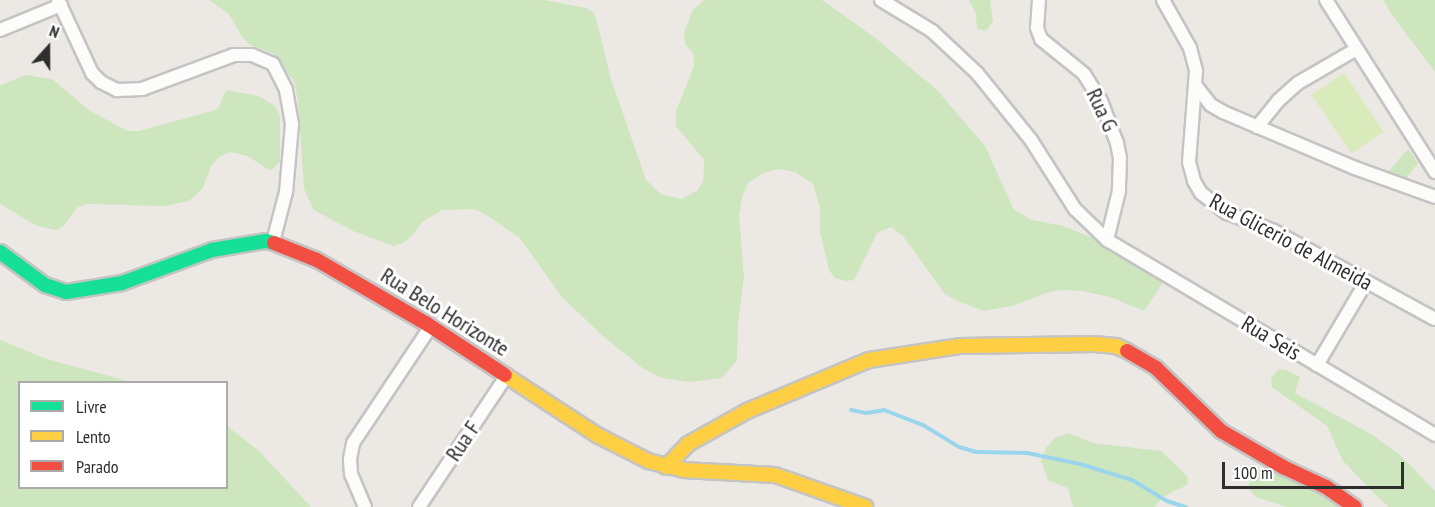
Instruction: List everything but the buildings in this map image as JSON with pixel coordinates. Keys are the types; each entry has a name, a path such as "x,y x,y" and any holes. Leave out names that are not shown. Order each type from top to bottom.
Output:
{"street":[{"name":"Rua Seis","path":"881,0 932,31 977,73 1031,140 1075,209 1107,240 1435,435"},
{"name":"Rua G","path":"1039,0 1037,28 1041,39 1075,65 1088,80 1101,101 1117,143 1120,158 1119,191 1107,240"},
{"name":"Rua Glicerio de Almeida","path":"1164,0 1190,48 1196,71 1189,162 1194,181 1206,198 1227,213 1274,231 1435,319"},
{"path":"1326,0 1355,50 1435,172"},
{"path":"0,30 59,2 92,73 101,82 117,90 142,89 234,55 252,55 273,64 286,90 291,143 286,192 273,242"},
{"path":"1257,127 1279,100 1298,83 1355,50"},
{"path":"1196,86 1211,105 1223,112 1435,197"},
{"path":"1193,111 1199,105 1223,112"},
{"name":"Rua Belo Horizonte","path":"0,252 45,285 66,292 122,283 212,249 273,242 317,260 431,326 615,445 666,466 697,471 775,475 866,507"},
{"path":"1317,365 1366,282"},
{"path":"365,507 351,474 350,459 353,443 431,326"},
{"path":"666,466 688,444 747,411 869,360 961,346 1094,344 1116,346 1139,356 1156,368 1221,430 1283,467 1326,487 1355,507"},
{"name":"Rua F","path":"419,507 507,375"}],"green space":[{"path":"209,0 545,0 586,8 593,12 596,18 611,79 646,180 661,194 682,199 698,190 703,181 704,167 704,160 676,126 676,111 694,66 693,53 685,44 684,32 693,10 704,0 822,0 874,37 936,89 985,146 1014,210 1032,220 1064,226 1092,238 1164,281 1144,311 1110,297 1082,291 1063,290 1049,292 1015,305 984,311 955,300 944,293 903,236 891,227 877,233 854,280 846,281 835,278 829,270 820,232 820,208 813,184 795,172 778,169 763,173 748,183 742,197 739,215 744,277 738,322 737,360 722,378 688,382 662,378 644,369 605,338 562,297 520,238 474,209 442,210 422,222 412,236 403,243 393,246 353,231 314,210 304,189 298,101 294,81 274,54 250,45 242,37 229,14"},
{"path":"969,0 990,0 993,21 986,31 977,29 976,14"},
{"path":"1383,0 1435,0 1435,72 1392,15"},
{"path":"1344,73 1384,132 1351,154 1312,95"},
{"path":"25,75 52,79 90,111 128,131 139,131 212,111 218,108 226,90 259,96 275,106 280,117 280,162 270,171 248,156 230,152 219,157 211,166 203,188 189,201 165,206 88,204 77,207 64,226 56,230 37,226 0,204 0,86"},
{"path":"1408,149 1418,163 1406,179 1387,173"},
{"path":"0,340 47,359 127,381 18,381 18,489 228,489 228,427 259,451 311,507 0,507"},
{"path":"1279,369 1287,370 1300,377 1295,392 1297,394 1371,434 1399,454 1435,491 1435,507 1389,507 1343,461 1327,426 1272,387 1271,378"},
{"path":"1068,433 1093,443 1161,451 1188,477 1187,485 1163,497 1154,507 1073,507 1068,488 1048,480 1041,461 1046,448 1055,438"},
{"path":"1260,468 1316,491 1339,507 1287,507 1256,497 1250,490 1249,484 1253,472"}],"waterway":[{"path":"851,410 866,413 884,410 923,425 959,447 976,452 1027,453 1080,464 1132,480 1167,501 1186,507"}],"traffic: fast":[{"path":"0,252 45,285 66,292 122,283 212,250 266,241 274,243"}],"traffic: slow":[{"path":"666,467 688,444 747,411 869,360 961,346 1094,344 1116,346 1127,351"},
{"path":"505,375 597,435 648,461 683,470 775,475 866,507"}],"traffic: jam":[{"path":"274,243 317,260 427,324 505,375"},
{"path":"1127,351 1156,368 1221,431 1283,467 1326,487 1355,507"}]}
